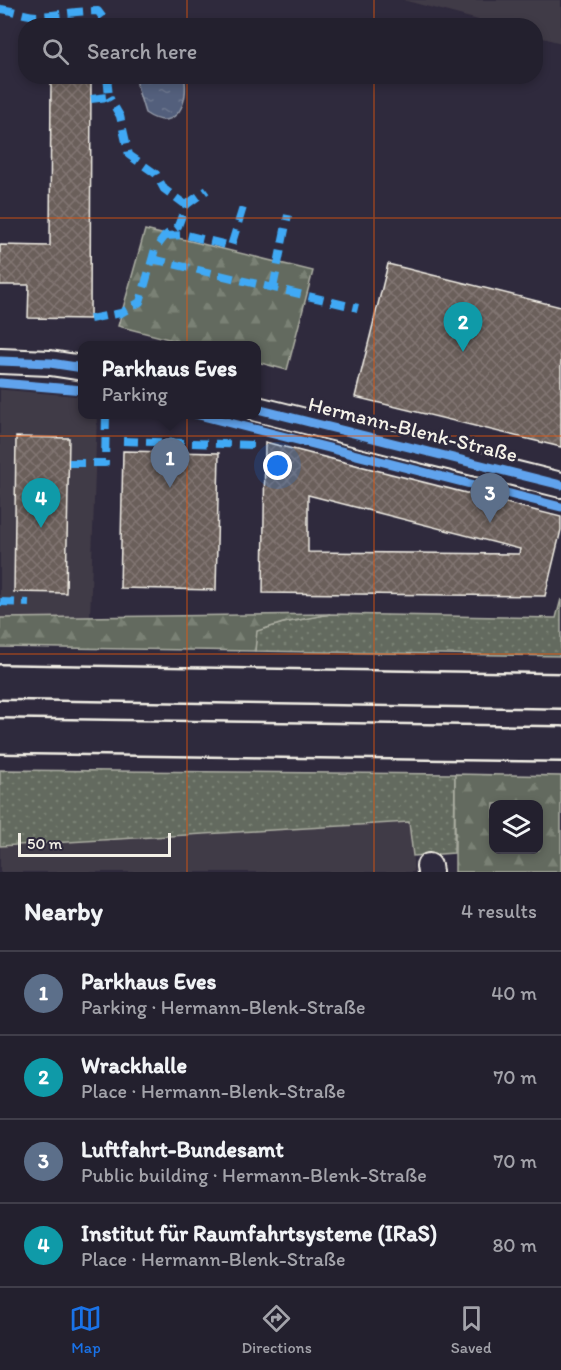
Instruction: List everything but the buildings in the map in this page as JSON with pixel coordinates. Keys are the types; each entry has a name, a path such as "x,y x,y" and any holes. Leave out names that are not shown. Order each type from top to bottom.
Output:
{"highway":[{"path":"0,682 561,691"},
{"path":"0,736 561,744"}],"street":[{"path":"0,360 78,368"},
{"name":"Hermann-Blenk-Straße","path":"261,410 561,485"}],"shaded area":[{"path":"403,0 561,0 561,43 543,38 543,18 471,18"},
{"path":"0,388 47,389 78,394 78,419 97,419 90,618 0,618"},
{"path":"410,822 414,872 0,872 0,846"}],"green space":[{"path":"145,230 313,271 287,370 261,363 261,341 176,341 118,326"},
{"path":"561,599 561,656 255,651 256,631 330,614 556,618"},
{"path":"330,614 283,623 257,631 255,651 0,647 0,618"},
{"path":"0,770 455,774 454,853 413,856 409,822 0,846"},
{"path":"455,774 561,776 561,872 455,872"}],"water":[{"path":"137,84 185,84 181,108 171,118 163,120 145,113"}],"marked path":[{"path":"0,9 37,16 98,11 103,18"},
{"path":"91,99 109,97 108,84"},
{"path":"90,319 121,313 140,302 155,249 165,236 178,226 186,205 164,189 156,174 129,155 120,116 109,97"},
{"path":"186,205 207,190"},
{"path":"165,236 186,235 231,246 244,204"},
{"path":"273,288 288,215"},
{"path":"152,259 358,308"},
{"path":"69,463 105,463 106,419"},
{"path":"123,441 253,445"},
{"path":"0,602 29,603"}],"cycle path":[{"path":"0,361 50,363 78,367"},
{"path":"0,383 78,390"},
{"path":"261,410 561,485"},
{"path":"215,419 561,507"}],"place":[{"name":"Wrackhalle","path":"463,352"},
{"name":"Parkhaus Eves","path":"170,488"},
{"name":"Luftfahrt-Bundesamt","path":"490,523"},
{"name":"Institut für Raumfahrtsysteme (IRaS)","path":"41,528"}]}
